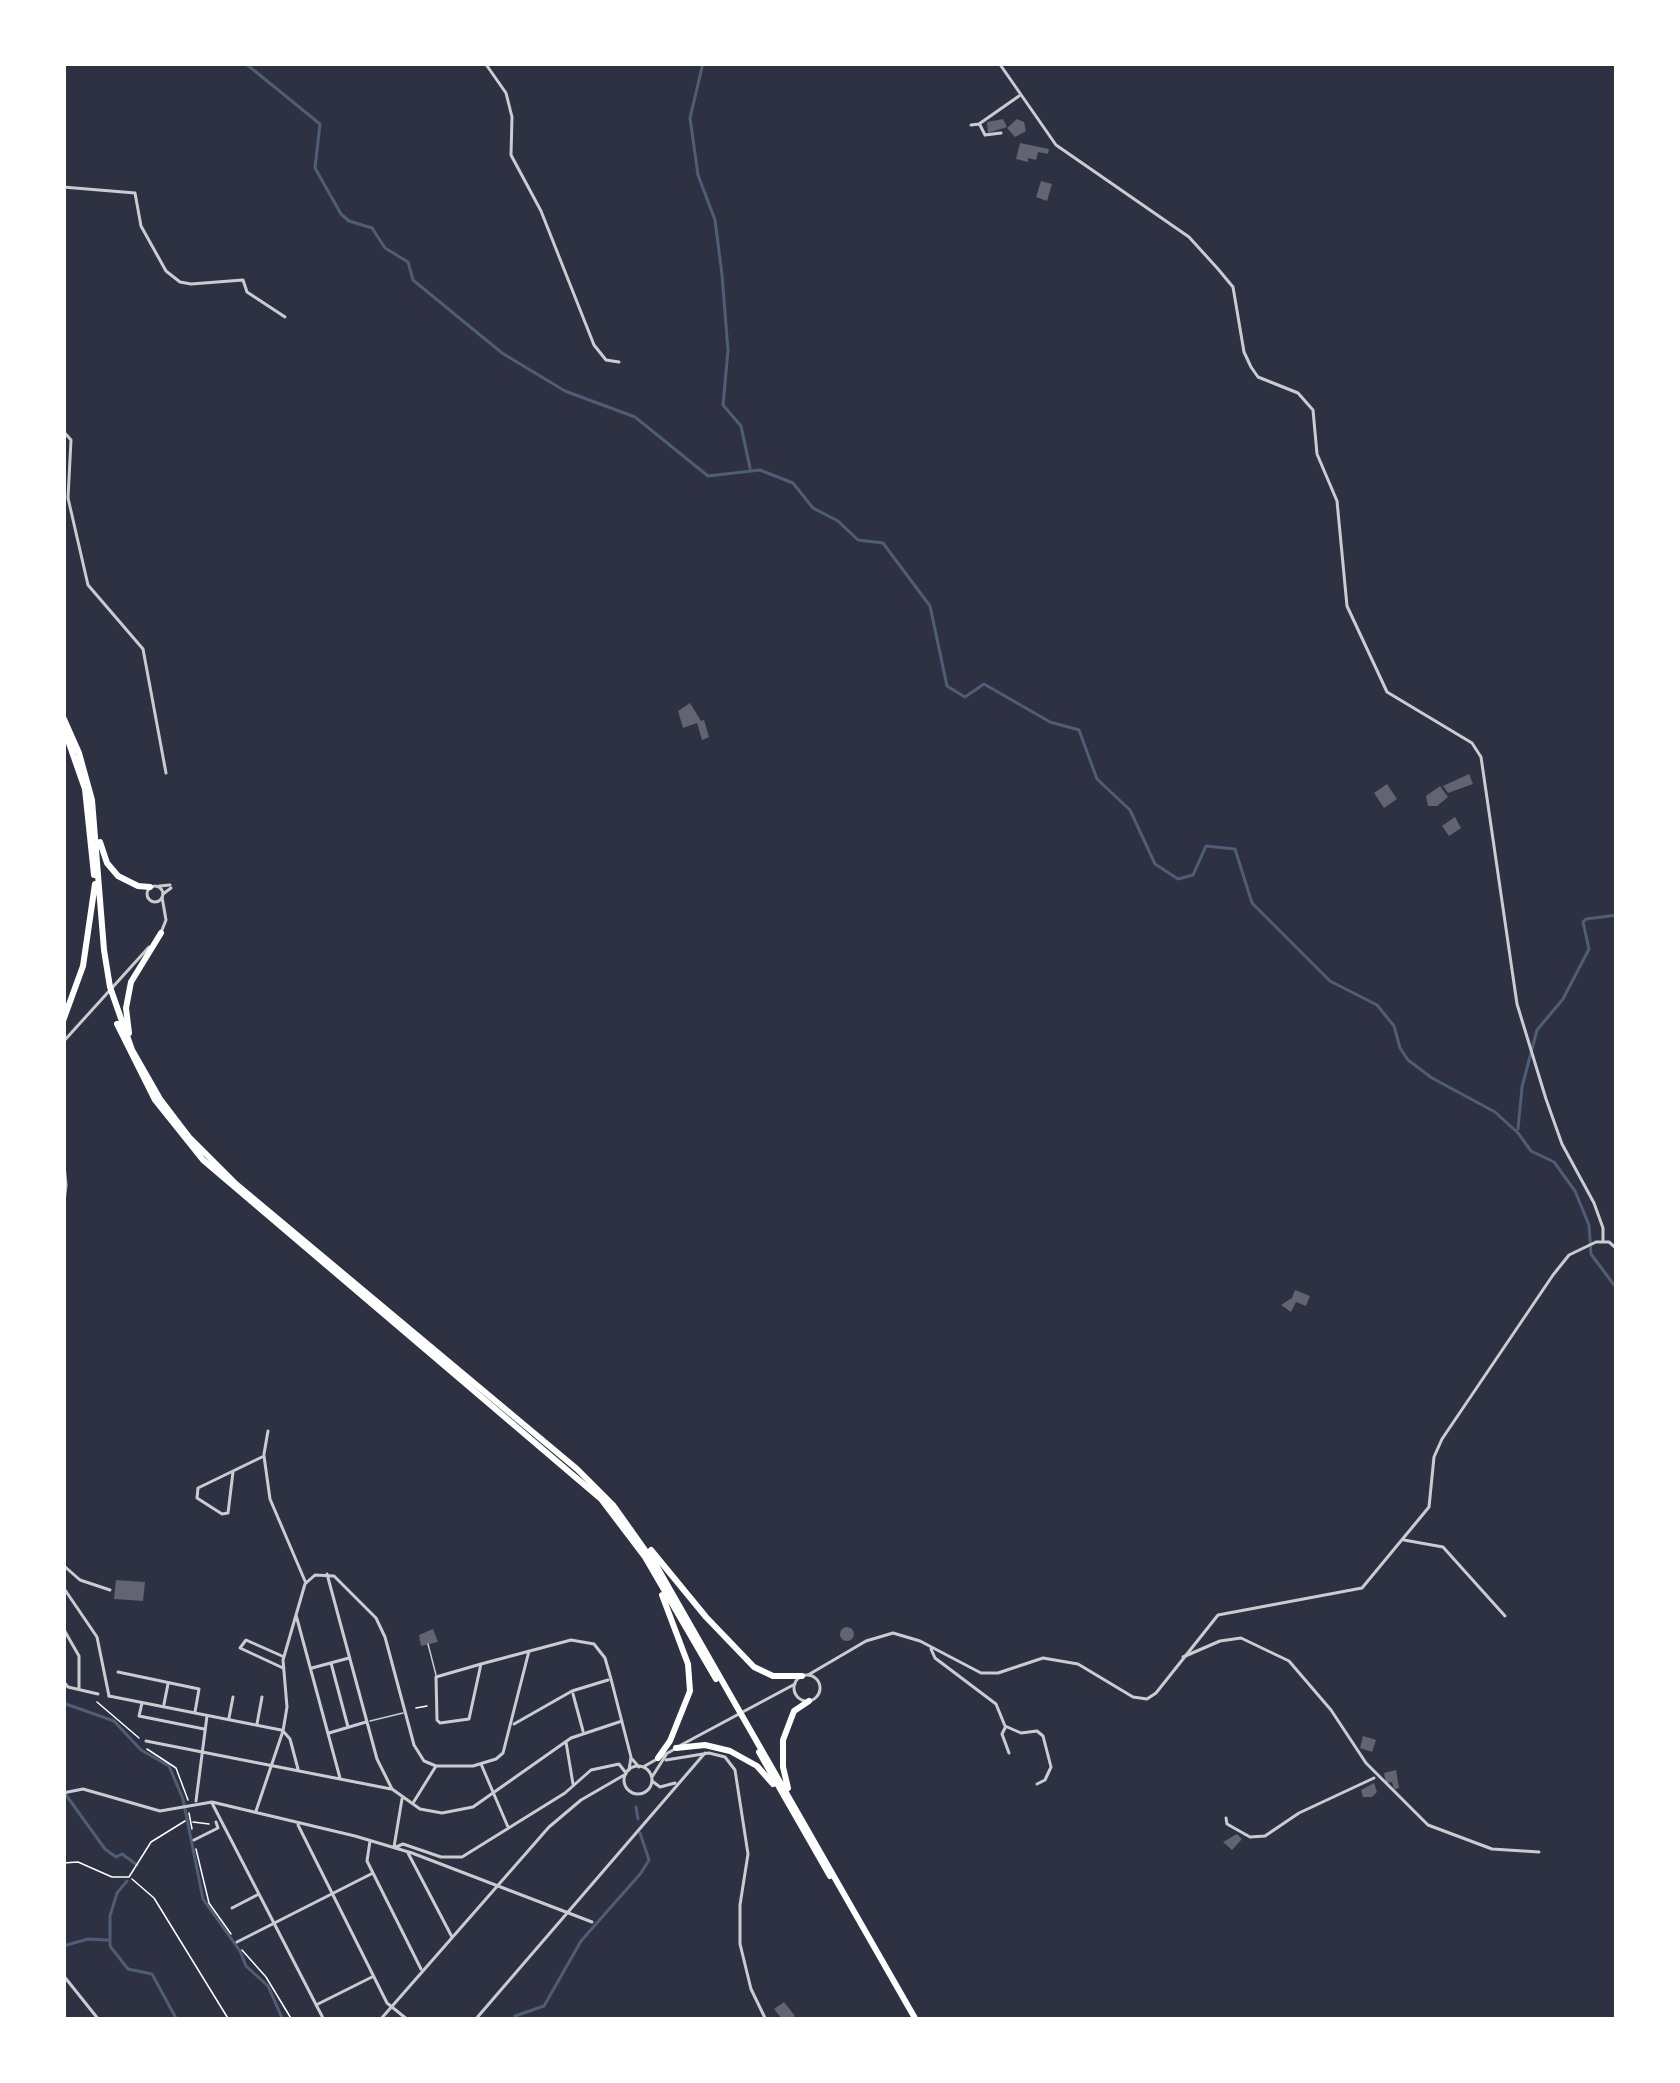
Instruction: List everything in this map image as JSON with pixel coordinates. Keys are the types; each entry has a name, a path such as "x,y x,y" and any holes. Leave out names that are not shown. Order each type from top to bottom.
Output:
{"highway":[{"path":"63,717 86,774 104,857 112,870 138,886 154,887"},
{"path":"63,726 85,789 107,983 140,1075 195,1152 618,1515 797,1810 914,2020"},
{"path":"95,822 107,983"},
{"path":"63,1021 79,982 95,884"},
{"path":"134,1054 126,1001 134,973 161,933"},
{"path":"111,997 134,1054 176,1121 223,1172 577,1469 746,1659 773,1676 805,1676"},
{"path":"618,1515 661,1592 690,1672 685,1709 662,1758"},
{"path":"797,1810 784,1775 782,1748 791,1716 808,1701"},
{"path":"746,1725 914,2020"},
{"path":"676,1748 705,1745 730,1750 757,1766 784,1796"}],"street":[{"path":"484,63 506,93 512,117 512,155 541,211 594,345 606,360 619,362"},
{"path":"999,63 1056,145 1190,237 1233,286 1244,352 1258,377 1298,393 1313,410 1317,454 1336,501 1347,606 1387,692 1469,741 1481,757 1517,1004 1556,1129 1594,1203 1603,1240"},
{"path":"971,124 980,124 1020,94"},
{"path":"980,124 985,135 1001,133"},
{"path":"63,187 135,193 141,226 158,261 180,282 243,280 247,292 285,317"},
{"path":"63,431 71,440 68,498 88,585 143,649 166,772"},
{"path":"154,887 170,887 155,902"},
{"path":"63,1042 161,933 166,920 163,896 154,887"},
{"path":"154,887 147,896 164,909"},
{"path":"63,1155 63,1210"},
{"path":"380,2020 566,1811 627,1772 662,1758 882,1635 903,1635 989,1674 1042,1658 1066,1661 1141,1700 1156,1693 1208,1623 1223,1612 1362,1588 1429,1507 1442,1438 1553,1275 1577,1250 1596,1242 1603,1240 1617,1249"},
{"path":"268,1431 264,1456 270,1499 306,1582"},
{"path":"267,1439 275,1438"},
{"path":"232,1472 228,1513 221,1514 197,1498 198,1488 264,1456"},
{"path":"1404,1540 1443,1547 1505,1616"},
{"path":"63,1565 80,1580 110,1589"},
{"path":"327,1574 377,1759 392,1789"},
{"path":"255,1813 283,1731 284,1656 306,1582 312,1576 338,1578 379,1623 420,1757 436,1766 482,1764 503,1753 529,1652"},
{"path":"63,1587 97,1637 109,1696"},
{"path":"296,1616 340,1780"},
{"path":"63,1628 81,1663 79,1689"},
{"path":"1183,1657 1220,1641 1241,1638 1289,1661 1378,1776 1415,1814 1439,1832 1492,1849 1539,1852"},
{"path":"283,1668 240,1648 246,1640 284,1656"},
{"path":"436,1677 571,1640 586,1641 602,1652 611,1679 631,1757 627,1789"},
{"path":"428,1644 440,1724 469,1719 481,1664"},
{"path":"932,1647 935,1658 990,1697 1000,1710 1010,1754"},
{"path":"310,1669 349,1658"},
{"path":"331,1663 348,1727"},
{"path":"779,1694 808,1701 818,1694 823,1667"},
{"path":"118,1672 200,1689 195,1712"},
{"path":"805,1676 819,1684"},
{"path":"512,1725 572,1691 611,1679"},
{"path":"63,1681 103,1699 142,1701 256,1725 283,1731 291,1740"},
{"path":"164,1706 168,1682"},
{"path":"795,1684 798,1697"},
{"path":"98,1694 105,1688"},
{"path":"572,1691 583,1732"},
{"path":"256,1725 262,1696"},
{"path":"229,1720 233,1697"},
{"path":"142,1701 139,1716 205,1729"},
{"path":"327,1733 407,1711"},
{"path":"197,1802 194,1791 207,1715"},
{"path":"285,1720 298,1771"},
{"path":"146,1741 392,1789 425,1811 454,1812 494,1794 583,1732 622,1720"},
{"path":"1005,1724 1021,1733 1037,1731 1043,1736 1051,1767 1045,1780 1037,1784"},
{"path":"280,1741 291,1740"},
{"path":"566,1742 573,1786"},
{"path":"662,1758 705,1753 725,1757 735,1770 748,1854 740,1944 766,2020"},
{"path":"476,2020 705,1753"},
{"path":"685,1756 691,1768"},
{"path":"631,1757 663,1787 681,1779"},
{"path":"613,1783 643,1793 662,1758"},
{"path":"394,1847 403,1844 462,1857 598,1767 619,1763 627,1772"},
{"path":"482,1764 508,1828"},
{"path":"412,1805 436,1766"},
{"path":"1226,1817 1227,1824 1245,1834 1265,1836 1378,1776"},
{"path":"63,1793 83,1790 156,1810 212,1802 370,1840 592,1922"},
{"path":"394,1847 403,1797"},
{"path":"212,1802 324,2020"},
{"path":"219,1812 225,1805"},
{"path":"194,1840 218,1828 216,1822"},
{"path":"297,1823 374,1976 391,2006 408,2020"},
{"path":"370,1840 367,1857 373,1873 422,1970"},
{"path":"406,1851 452,1937"},
{"path":"415,1864 423,1857"},
{"path":"237,1942 373,1873"},
{"path":"232,1908 260,1893"},
{"path":"63,1975 99,2020"},
{"path":"316,2005 374,1976"}],"path":[{"path":"407,1711 427,1706"},
{"path":"188,1805 209,1903 292,2020"},
{"path":"129,1877 151,1842 190,1821 216,1822"},
{"path":"63,1863 78,1862 112,1877 129,1877 154,1898 229,2020"}],"building":[{"path":"1003,119 1007,127 988,133 987,122"},
{"path":"1017,119 1024,122 1026,131 1015,137 1007,128"},
{"path":"1020,143 1049,149 1048,154 1038,152 1036,160 1028,158 1028,162 1016,159"},
{"path":"1041,181 1052,184 1047,201 1036,197"},
{"path":"690,703 704,720 709,737 702,740 697,723 683,728 678,711"},
{"path":"1469,774 1473,784 1448,793 1443,786"},
{"path":"1387,784 1397,799 1384,808 1374,793"},
{"path":"1440,786 1448,797 1437,806 1428,806 1426,796"},
{"path":"1455,817 1461,828 1449,836 1442,826"},
{"path":"1295,1290 1310,1296 1306,1306 1296,1302 1291,1312 1281,1305"},
{"path":"116,1580 145,1582 143,1601 114,1599"},
{"path":"847,1627 854,1634 847,1641 840,1634"},
{"path":"433,1629 438,1642 421,1646 419,1635"},
{"path":"1363,1736 1376,1740 1372,1752 1360,1748"},
{"path":"1396,1770 1399,1788 1394,1789 1392,1782 1386,1783 1384,1773"},
{"path":"1374,1783 1377,1792 1363,1797 1361,1790"},
{"path":"1237,1834 1242,1839 1232,1850 1223,1842"},
{"path":"784,2002 795,2016 790,2020 783,2020 774,2009"}],"waterway":[{"path":"245,63 320,124 315,168 341,214 372,228 385,248 408,262 413,280 502,353 565,391 635,417 708,476 760,470 793,483 813,508 838,521 858,540 883,543 930,606 947,686 965,697 984,684 1050,722 1079,730 1097,779 1130,810 1155,864 1178,879 1193,875 1206,846 1235,849 1252,903 1330,981 1377,1005 1394,1026 1408,1060 1495,1112 1531,1151 1554,1162 1575,1191 1589,1225 1591,1254 1617,1289"},
{"path":"703,63 690,118 698,175 715,220 722,275 728,350 723,405 741,426 750,468"},
{"path":"1518,1129 1522,1087 1537,1030 1563,999 1589,949 1583,922 1617,915"},
{"path":"63,1703 114,1721 141,1750 169,1766 183,1799 203,1899 246,1966 268,1986 283,2020"},
{"path":"66,1795 105,1849 137,1865"},
{"path":"636,1807 638,1819"},
{"path":"514,2020 544,2006 581,1941 641,1873 649,1860 640,1833"},
{"path":"127,1881 117,1893 110,1916 110,1946 128,1969 152,1974 177,2020"},
{"path":"63,1946 88,1939 108,1940"}]}
